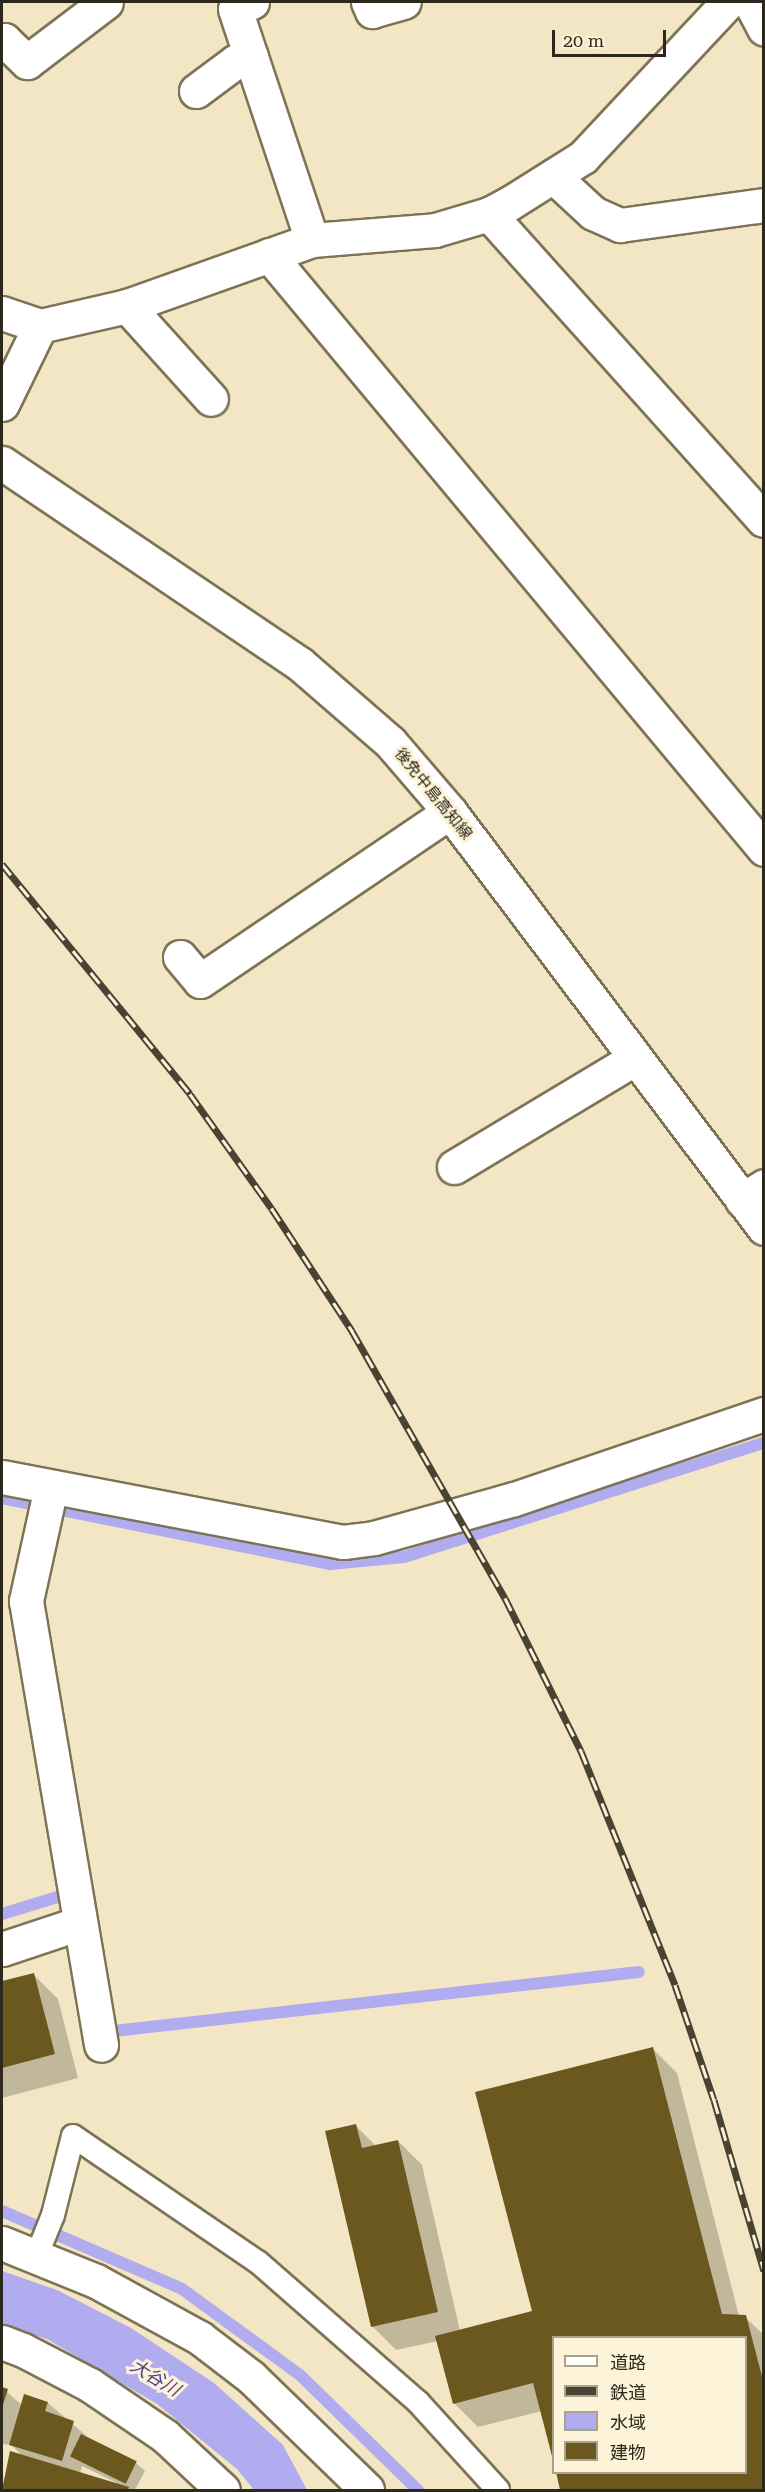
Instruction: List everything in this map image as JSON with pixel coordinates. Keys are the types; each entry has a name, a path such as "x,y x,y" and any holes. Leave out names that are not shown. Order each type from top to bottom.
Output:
{"street":[{"path":"2,40 27,62 106,2"},
{"path":"252,2 235,9 312,240"},
{"path":"368,2 372,11 404,2"},
{"path":"2,313 40,326 127,306 312,240 435,230 489,214 583,157 728,2"},
{"path":"750,2 764,28"},
{"path":"196,91 235,62 251,56"},
{"path":"554,176 593,213 620,225 764,205"},
{"path":"489,214 764,520"},
{"path":"269,255 764,849"},
{"path":"127,306 211,399"},
{"path":"2,404 40,326"},
{"name":"後免中島高知線","path":"2,463 300,664 390,742 450,812 634,1059 753,1193 764,1228"},
{"path":"180,957 200,981 450,812"},
{"path":"454,1167 634,1059"},
{"path":"2,1477 343,1542 374,1538 514,1499 764,1413"},
{"path":"51,1487 26,1601 101,2045"},
{"path":"2,1949 80,1923"},
{"path":"2,2243 96,2281 200,2338 251,2377 367,2490"},
{"path":"2,2342 90,2385 165,2436 223,2490"}],"lane":[{"path":"36,2257 53,2215 74,2136 258,2262 418,2402 498,2490"}],"water":[{"name":"大谷川","path":"2,2271 57,2290 131,2328 214,2383 283,2445 307,2490 254,2490 237,2469 157,2404 47,2339 2,2325"}],"building":[{"path":"34,1973 55,2054 2,2068 2,1981"},
{"path":"653,2047 722,2314 746,2315 764,2384 764,2490 560,2490 556,2474 747,2474 747,2336 552,2336 552,2456 533,2383 453,2404 435,2336 532,2311 475,2092"},
{"path":"356,2124 362,2148 398,2140 438,2312 371,2327 325,2131"},
{"path":"2,2387 8,2389 2,2408"},
{"path":"24,2394 48,2402 45,2411 74,2421 62,2461 9,2445"},
{"path":"81,2434 137,2461 126,2484 70,2456"},
{"path":"10,2451 129,2487 128,2490 2,2490"}],"waterway":[{"path":"2,1498 330,1564 404,1557 764,1443"},
{"path":"2,1914 64,1895 62,1884"},
{"path":"114,2031 639,1972"},
{"path":"2,2211 182,2289 300,2375 418,2490"}],"railway":[{"path":"2,864 190,1094 272,1209 352,1331 505,1598 581,1751 675,1985 714,2100 764,2271"}]}
